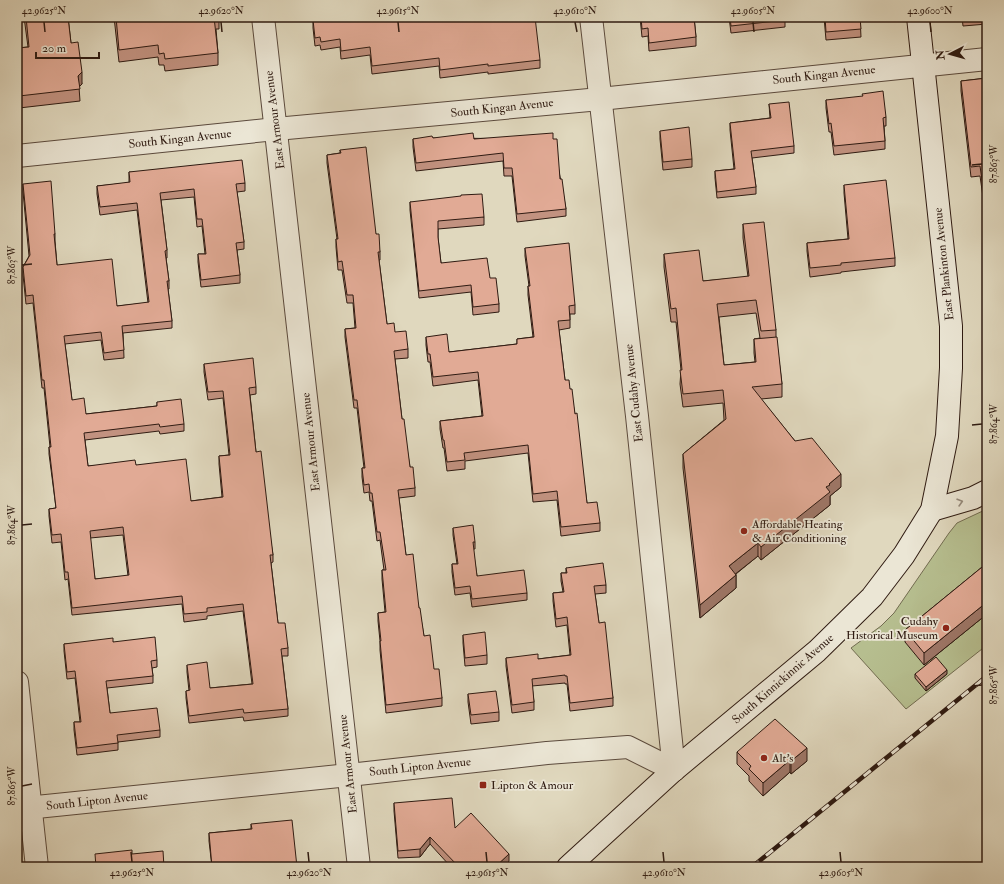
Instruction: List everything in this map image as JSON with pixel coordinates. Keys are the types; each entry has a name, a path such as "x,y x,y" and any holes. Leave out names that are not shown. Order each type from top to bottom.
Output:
{"street":[{"name":"East Armour Avenue","path":"263,17 359,867"},
{"name":"East Cudahy Avenue","path":"592,17 637,416 674,770"},
{"name":"East Plankinton Avenue","path":"918,17 951,326 951,368 947,436 932,510"},
{"name":"South Kingan Avenue","path":"17,156 987,59"},
{"path":"932,510 973,498 987,491"},
{"name":"South Kinnickinnic Avenue","path":"568,867 674,770 817,651 872,597 904,555 932,510"},
{"path":"17,682 24,809 37,867"},
{"name":"South Lipton Avenue","path":"24,809 547,753 628,747 674,770"}],"green space":[{"path":"987,509 987,645 906,709 851,648 881,626 894,613 957,523"}],"building":[{"path":"26,17 68,17 71,43 78,42 82,72 78,76 80,89 17,95 17,76 20,71 17,48 29,47"},
{"path":"116,17 214,17 218,53 165,59 164,53 159,54 158,45 119,50"},
{"path":"351,17 351,20 378,17 535,17 540,60 440,70 439,58 372,66 370,47 341,51 340,39 321,42 320,37 315,38 313,20"},
{"path":"641,17 694,17 696,37 649,43 648,28 642,29"},
{"path":"730,17 785,17 785,20 731,26"},
{"path":"825,17 860,17 861,29 826,32"},
{"path":"987,78 987,215 980,166 971,167 961,81"},
{"path":"883,91 886,117 883,118 885,141 834,146 826,100 863,96 862,94"},
{"path":"789,102 794,146 751,151 756,187 717,192 715,171 735,169 730,123 771,118 769,104"},
{"path":"689,127 692,159 663,162 660,131"},
{"path":"473,133 474,139 553,133 553,139 557,139 560,179 562,179 566,209 517,214 512,168 504,168 503,153 416,163 413,139"},
{"path":"366,147 376,234 379,234 380,252 378,252 387,324 394,323 395,332 406,331 408,349 394,351 402,419 404,419 410,467 413,467 415,488 398,490 406,555 413,554 419,608 424,636 430,635 434,669 439,669 442,698 386,705 378,613 386,612 382,570 386,570 380,532 377,532 372,493 370,493 369,484 364,485 362,468 365,468 357,400 354,400 345,329 356,328 353,295 347,295 342,261 338,262 336,239 338,239 327,155 341,153 340,150"},
{"path":"242,160 245,183 236,184 244,242 236,243 240,275 201,280 198,254 206,254 202,219 197,219 194,189 160,193 167,250 165,251 169,281 167,281 172,321 122,326 124,350 104,353 101,332 64,336 72,400 84,398 86,414 157,406 157,402 181,399 184,424 160,427 159,424 84,433 88,466 135,460 136,465 186,459 191,501 223,497 219,456 230,455 223,391 208,392 204,364 253,358 256,387 249,388 256,452 261,451 273,555 270,555 278,623 285,623 288,648 281,649 288,709 244,713 243,709 189,716 186,691 190,690 187,665 207,662 210,688 253,684 243,604 207,608 207,612 184,614 182,596 72,608 68,572 65,572 61,534 52,535 49,509 56,508 49,447 51,447 44,380 42,380 33,295 26,296 23,267 30,255 23,184 51,181 57,265 112,259 117,306 149,302 137,203 100,207 97,186 130,182 129,172","holes":["123,527 129,575 95,579 90,531"]},
{"path":"886,180 895,258 841,263 841,265 810,268 807,243 849,239 844,185"},
{"path":"482,194 484,217 438,221 441,263 487,258 490,278 496,278 499,304 473,307 471,285 419,291 410,202 461,195"},
{"path":"764,222 776,330 761,331 756,300 717,304 724,365 756,362 754,339 777,337 782,384 752,387 795,441 812,438 841,474 826,487 830,492 761,547 758,543 729,566 736,575 700,605 683,454 726,419 723,390 683,394 676,308 671,309 664,254 699,250 703,281 749,276 743,224"},
{"path":"569,243 575,305 569,306 570,320 558,321 565,380 569,380 570,389 572,389 575,414 577,413 587,503 597,502 600,523 561,527 557,491 533,494 528,445 464,453 465,460 447,462 440,421 483,416 478,372 433,377 426,337 447,334 449,352 517,344 517,339 534,337 525,248"},
{"path":"473,525 475,542 473,542 477,576 524,570 527,593 472,599 470,586 455,588 452,564 458,564 453,528"},
{"path":"603,563 606,585 594,586 599,623 605,622 613,698 570,703 567,676 565,675 532,679 534,702 512,705 506,658 538,654 538,659 571,655 567,617 556,619 553,593 564,592 561,573 567,573 566,568"},
{"name":"Cudahy Historical Museum","path":"987,563 987,602 924,653 905,630"},
{"path":"485,632 487,655 465,658 463,635"},
{"path":"155,637 157,660 151,661 153,676 106,681 110,713 157,708 160,730 117,735 118,743 77,748 74,722 81,722 75,671 67,672 64,644 113,638 113,642"},
{"path":"936,657 947,670 926,687 915,674"},
{"path":"496,691 499,712 471,715 468,694"},
{"path":"775,719 807,748 763,783 749,769 751,766 737,752"},
{"path":"452,798 455,828 471,813 509,854 495,867 459,867 430,837 420,849 398,851 394,803"},
{"path":"292,820 297,867 212,867 209,833 252,829 251,824"},
{"path":"132,850 132,854 163,851 164,867 96,867 95,854"}],"railway":[{"path":"752,867 987,676"}],"place":[{"name":"Affordable Heating & Air Conditioning","path":"744,531"},
{"name":"Cudahy Historical Museum","path":"946,628"},
{"name":"Alt's","path":"764,758"},
{"name":"Lipton & Amour","path":"483,785"}]}
